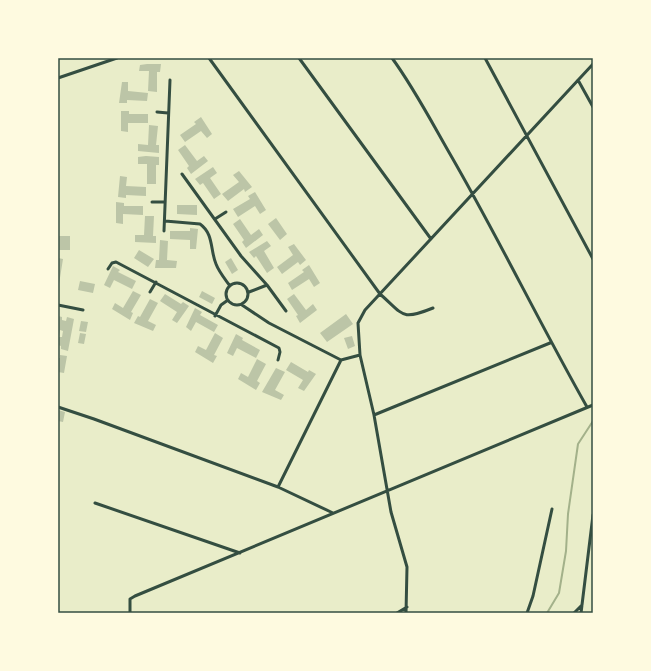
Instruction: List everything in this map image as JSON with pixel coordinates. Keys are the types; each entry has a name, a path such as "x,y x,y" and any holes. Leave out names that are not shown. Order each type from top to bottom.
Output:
{"street":[{"path":"58,78 117,58"},
{"path":"209,58 380,294 400,312 407,316 414,316 433,308"},
{"path":"299,58 431,239"},
{"path":"392,58 407,79 472,193 550,343 587,408"},
{"path":"484,58 593,259"},
{"path":"406,613 407,567 386,492 374,415 360,355 358,329 360,318 472,193 593,64"},
{"path":"164,231 170,80"},
{"path":"578,80 593,107"},
{"path":"157,112 168,113"},
{"path":"182,174 241,256 268,285 286,311"},
{"path":"152,202 165,202"},
{"path":"215,219 226,212"},
{"path":"165,221 200,224 204,226 212,240 213,254 217,267 230,286"},
{"path":"108,269 116,262 156,282 215,316 279,348 280,352 278,360"},
{"path":"150,292 156,282"},
{"path":"242,305 248,299 249,292 245,286 239,283 230,286 226,292 228,300 233,305 242,305 269,323 341,360 360,355"},
{"path":"249,292 268,285"},
{"path":"215,316 221,305 228,300"},
{"path":"58,305 83,310"},
{"path":"374,415 550,343"},
{"path":"278,487 341,360"},
{"path":"130,613 130,599 593,405"},
{"path":"58,407 278,487 333,513"},
{"path":"95,503 240,553"},
{"path":"527,613 533,596 552,509"},
{"path":"581,613 593,515"},
{"path":"574,613 582,604"},
{"path":"397,613 407,607"}],"building":[{"path":"161,64 160,72 157,72 157,92 148,91 149,71 139,71 140,65"},
{"path":"122,82 128,82 128,91 148,93 147,101 127,100 127,103 119,103"},
{"path":"121,111 129,111 129,114 148,114 148,123 128,123 128,132 121,131"},
{"path":"201,117 212,134 207,138 201,131 185,142 180,135 196,124 194,122"},
{"path":"149,125 158,126 156,145 159,145 159,153 138,151 138,144 148,145"},
{"path":"185,145 197,161 204,156 208,161 191,174 187,168 189,166 178,150"},
{"path":"138,157 159,157 159,165 156,165 156,184 147,184 147,164 138,164"},
{"path":"213,167 217,173 210,178 221,194 214,199 203,183 200,185 195,179"},
{"path":"239,171 252,187 245,192 244,189 228,201 222,194 239,182 233,175"},
{"path":"120,176 127,177 126,186 146,187 146,196 126,195 126,198 118,197"},
{"path":"255,192 266,210 260,214 255,206 238,217 233,209 250,199 248,196"},
{"path":"116,202 124,203 124,206 143,206 143,215 123,214 123,224 116,223"},
{"path":"177,205 197,205 197,215 177,214"},
{"path":"145,216 154,216 153,236 156,236 156,243 135,242 135,235 144,235"},
{"path":"276,218 287,234 280,240 268,224"},
{"path":"240,219 251,235 259,229 263,235 246,248 242,242 244,240 233,224"},
{"path":"190,228 198,229 196,249 190,249 190,240 170,239 170,231 190,231"},
{"path":"58,236 70,236 70,250 58,250"},
{"path":"160,240 168,241 167,260 177,261 176,268 155,268 156,260 159,260"},
{"path":"267,241 271,246 264,251 274,268 267,273 256,256 254,258 249,252"},
{"path":"294,244 306,260 300,265 298,262 282,274 277,267 293,255 288,247"},
{"path":"139,250 154,259 148,267 134,258"},
{"path":"58,258 63,259 59,284 58,284"},
{"path":"231,258 238,270 232,274 225,262"},
{"path":"309,265 320,283 314,287 309,279 292,290 288,283 304,272 302,270"},
{"path":"113,266 120,270 118,272 136,281 132,289 114,280 110,288 104,285"},
{"path":"80,281 95,284 93,293 78,290"},
{"path":"133,291 141,295 131,312 133,313 130,320 112,309 115,303 123,308"},
{"path":"202,291 215,298 212,304 199,297"},
{"path":"165,294 181,304 183,302 189,306 177,323 172,320 177,312 160,301"},
{"path":"294,294 306,310 313,304 317,310 300,323 296,316 298,315 287,299"},
{"path":"150,299 158,303 148,321 156,325 153,331 134,323 138,316 140,317"},
{"path":"195,308 202,312 200,315 218,325 214,332 196,322 191,331 186,327"},
{"path":"346,314 353,324 327,342 320,333"},
{"path":"58,316 62,317 62,320 66,321 67,317 74,319 68,351 61,349 61,346 58,345","holes":["60,330 63,331 62,337 59,337"]},
{"path":"81,321 88,322 86,332 79,331"},
{"path":"80,333 86,334 84,344 78,343"},
{"path":"215,333 223,338 214,355 217,356 213,363 195,352 198,346 206,350"},
{"path":"236,334 243,338 242,340 260,350 256,358 237,348 233,356 227,353"},
{"path":"352,336 355,346 348,349 344,338"},
{"path":"60,355 67,356 64,373 58,372 58,358 60,358"},
{"path":"257,359 266,364 257,381 260,383 256,390 238,379 241,373 248,377"},
{"path":"291,362 308,372 309,370 316,374 304,391 298,388 303,380 286,370"},
{"path":"276,368 285,372 275,390 284,395 281,400 262,392"},
{"path":"58,410 65,412 63,422 58,421"}],"waterway":[{"path":"547,613 559,593 566,551 568,514 578,444 593,421"}]}
